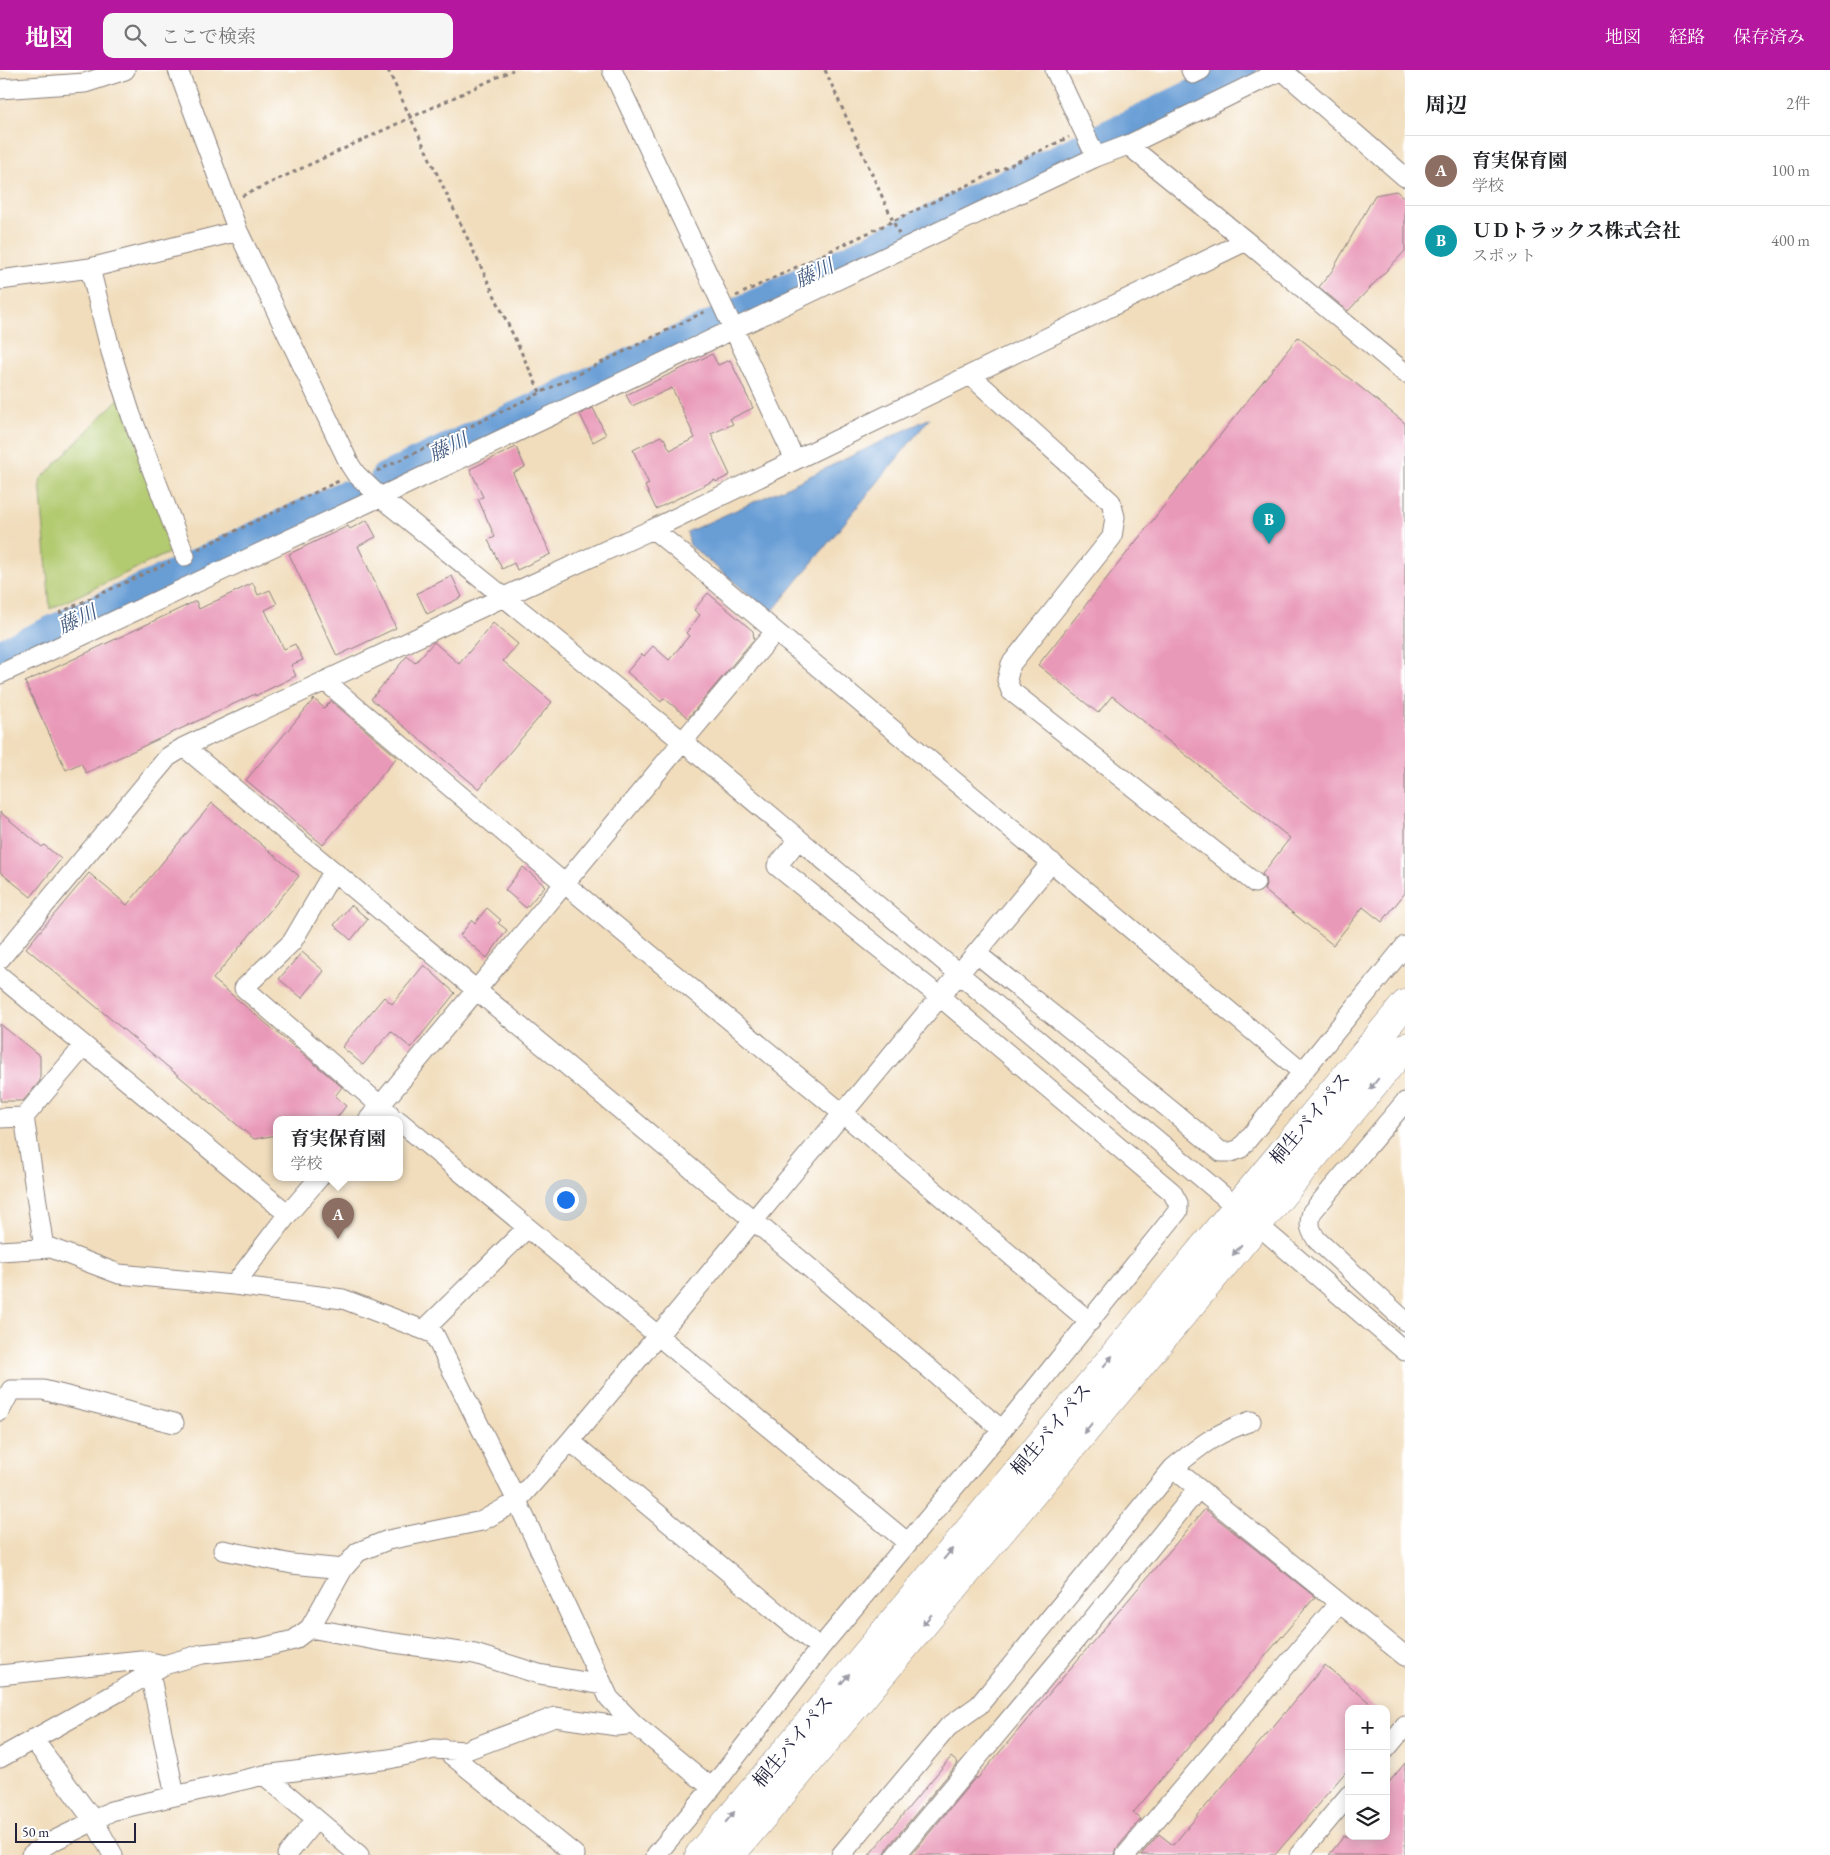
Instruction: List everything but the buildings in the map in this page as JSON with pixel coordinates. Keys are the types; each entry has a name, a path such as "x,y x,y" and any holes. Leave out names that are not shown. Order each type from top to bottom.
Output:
{"highway":[{"name":"桐生バイパス","path":"698,1855 1405,1004"},
{"name":"桐生バイパス","path":"731,1855 1405,1047"}],"street":[{"path":"0,89 85,83 125,70"},
{"path":"178,70 238,231 356,474 380,497 682,741 1258,1225 1405,1351"},
{"path":"612,70 795,460"},
{"path":"1055,70 1096,157"},
{"path":"1191,70 1193,74 1201,70"},
{"path":"0,674 380,497 1096,157 1128,145 1282,70 1405,177"},
{"path":"1128,145 1405,373"},
{"path":"0,280 90,268 238,231"},
{"path":"0,959 168,757 184,747 504,597 653,530 1246,241"},
{"path":"90,268 111,352 131,415 185,556"},
{"path":"970,375 1111,502 1115,517 1112,537 1011,664 1007,680 1012,691 1255,883"},
{"path":"653,530 1302,1072"},
{"path":"371,1116 476,992 682,741 775,632"},
{"path":"325,681 1090,1322"},
{"path":"184,747 476,992 753,1220 1002,1430"},
{"path":"656,1855 712,1788 820,1648 1002,1430 1178,1211 1178,1203 1172,1192 939,996 777,866 798,840"},
{"path":"0,1758 157,1669 202,1654 261,1648 294,1640 310,1628 343,1569 358,1552 388,1540 482,1521 517,1501 570,1441 1052,862"},
{"path":"333,872 292,942 244,988 393,1116"},
{"path":"976,953 1144,1087 1221,1152 1231,1152 1240,1149 1405,946"},
{"path":"0,976 288,1214"},
{"path":"0,1118 24,1117 84,1046"},
{"path":"1405,1102 1312,1212 1309,1222 1309,1228 1317,1240 1405,1321"},
{"path":"24,1117 44,1248"},
{"path":"403,1124 908,1543"},
{"path":"234,1285 288,1214 316,1181"},
{"path":"424,1330 527,1228"},
{"path":"0,1250 51,1248 119,1274 234,1285 343,1299 434,1334 517,1501 610,1698 634,1724 712,1788"},
{"path":"0,1411 11,1390 43,1390 174,1423"},
{"path":"841,1855 948,1727 979,1705 1173,1468 1206,1442 1228,1429 1251,1421"},
{"path":"570,1441 820,1648"},
{"path":"1173,1468 1405,1656"},
{"path":"896,1855 1075,1641 1198,1488"},
{"path":"223,1550 292,1564 343,1569"},
{"path":"1126,1855 1339,1603"},
{"path":"310,1628 380,1641 475,1654 539,1674 604,1686"},
{"path":"0,1675 141,1660 157,1669"},
{"path":"157,1669 175,1796"},
{"path":"31,1855 51,1842 110,1811 264,1775 389,1760 434,1749 464,1750 555,1717 617,1726 634,1724"},
{"path":"1390,1744 1405,1726"},
{"path":"33,1739 94,1821 114,1855"},
{"path":"444,1750 574,1855"},
{"path":"264,1775 359,1855"},
{"path":"1299,1855 1348,1795"},
{"path":"287,1855 316,1819"}],"path":[{"path":"388,70 540,393"},
{"path":"226,203 513,70"},
{"path":"826,70 905,248"},
{"path":"59,613 185,556 329,484 356,474"}],"green space":[{"path":"120,397 177,549 50,609 40,480"}],"water":[{"path":"930,418 771,613 690,545 687,532 783,489"}],"waterway":[{"name":"藤川","path":"385,477 702,329 1242,70"},
{"name":"藤川","path":"0,654 344,495"}],"place":[{"name":"ＵＤトラックス株式会社","path":"1269,544"},
{"name":"育実保育園","path":"338,1239"}]}
